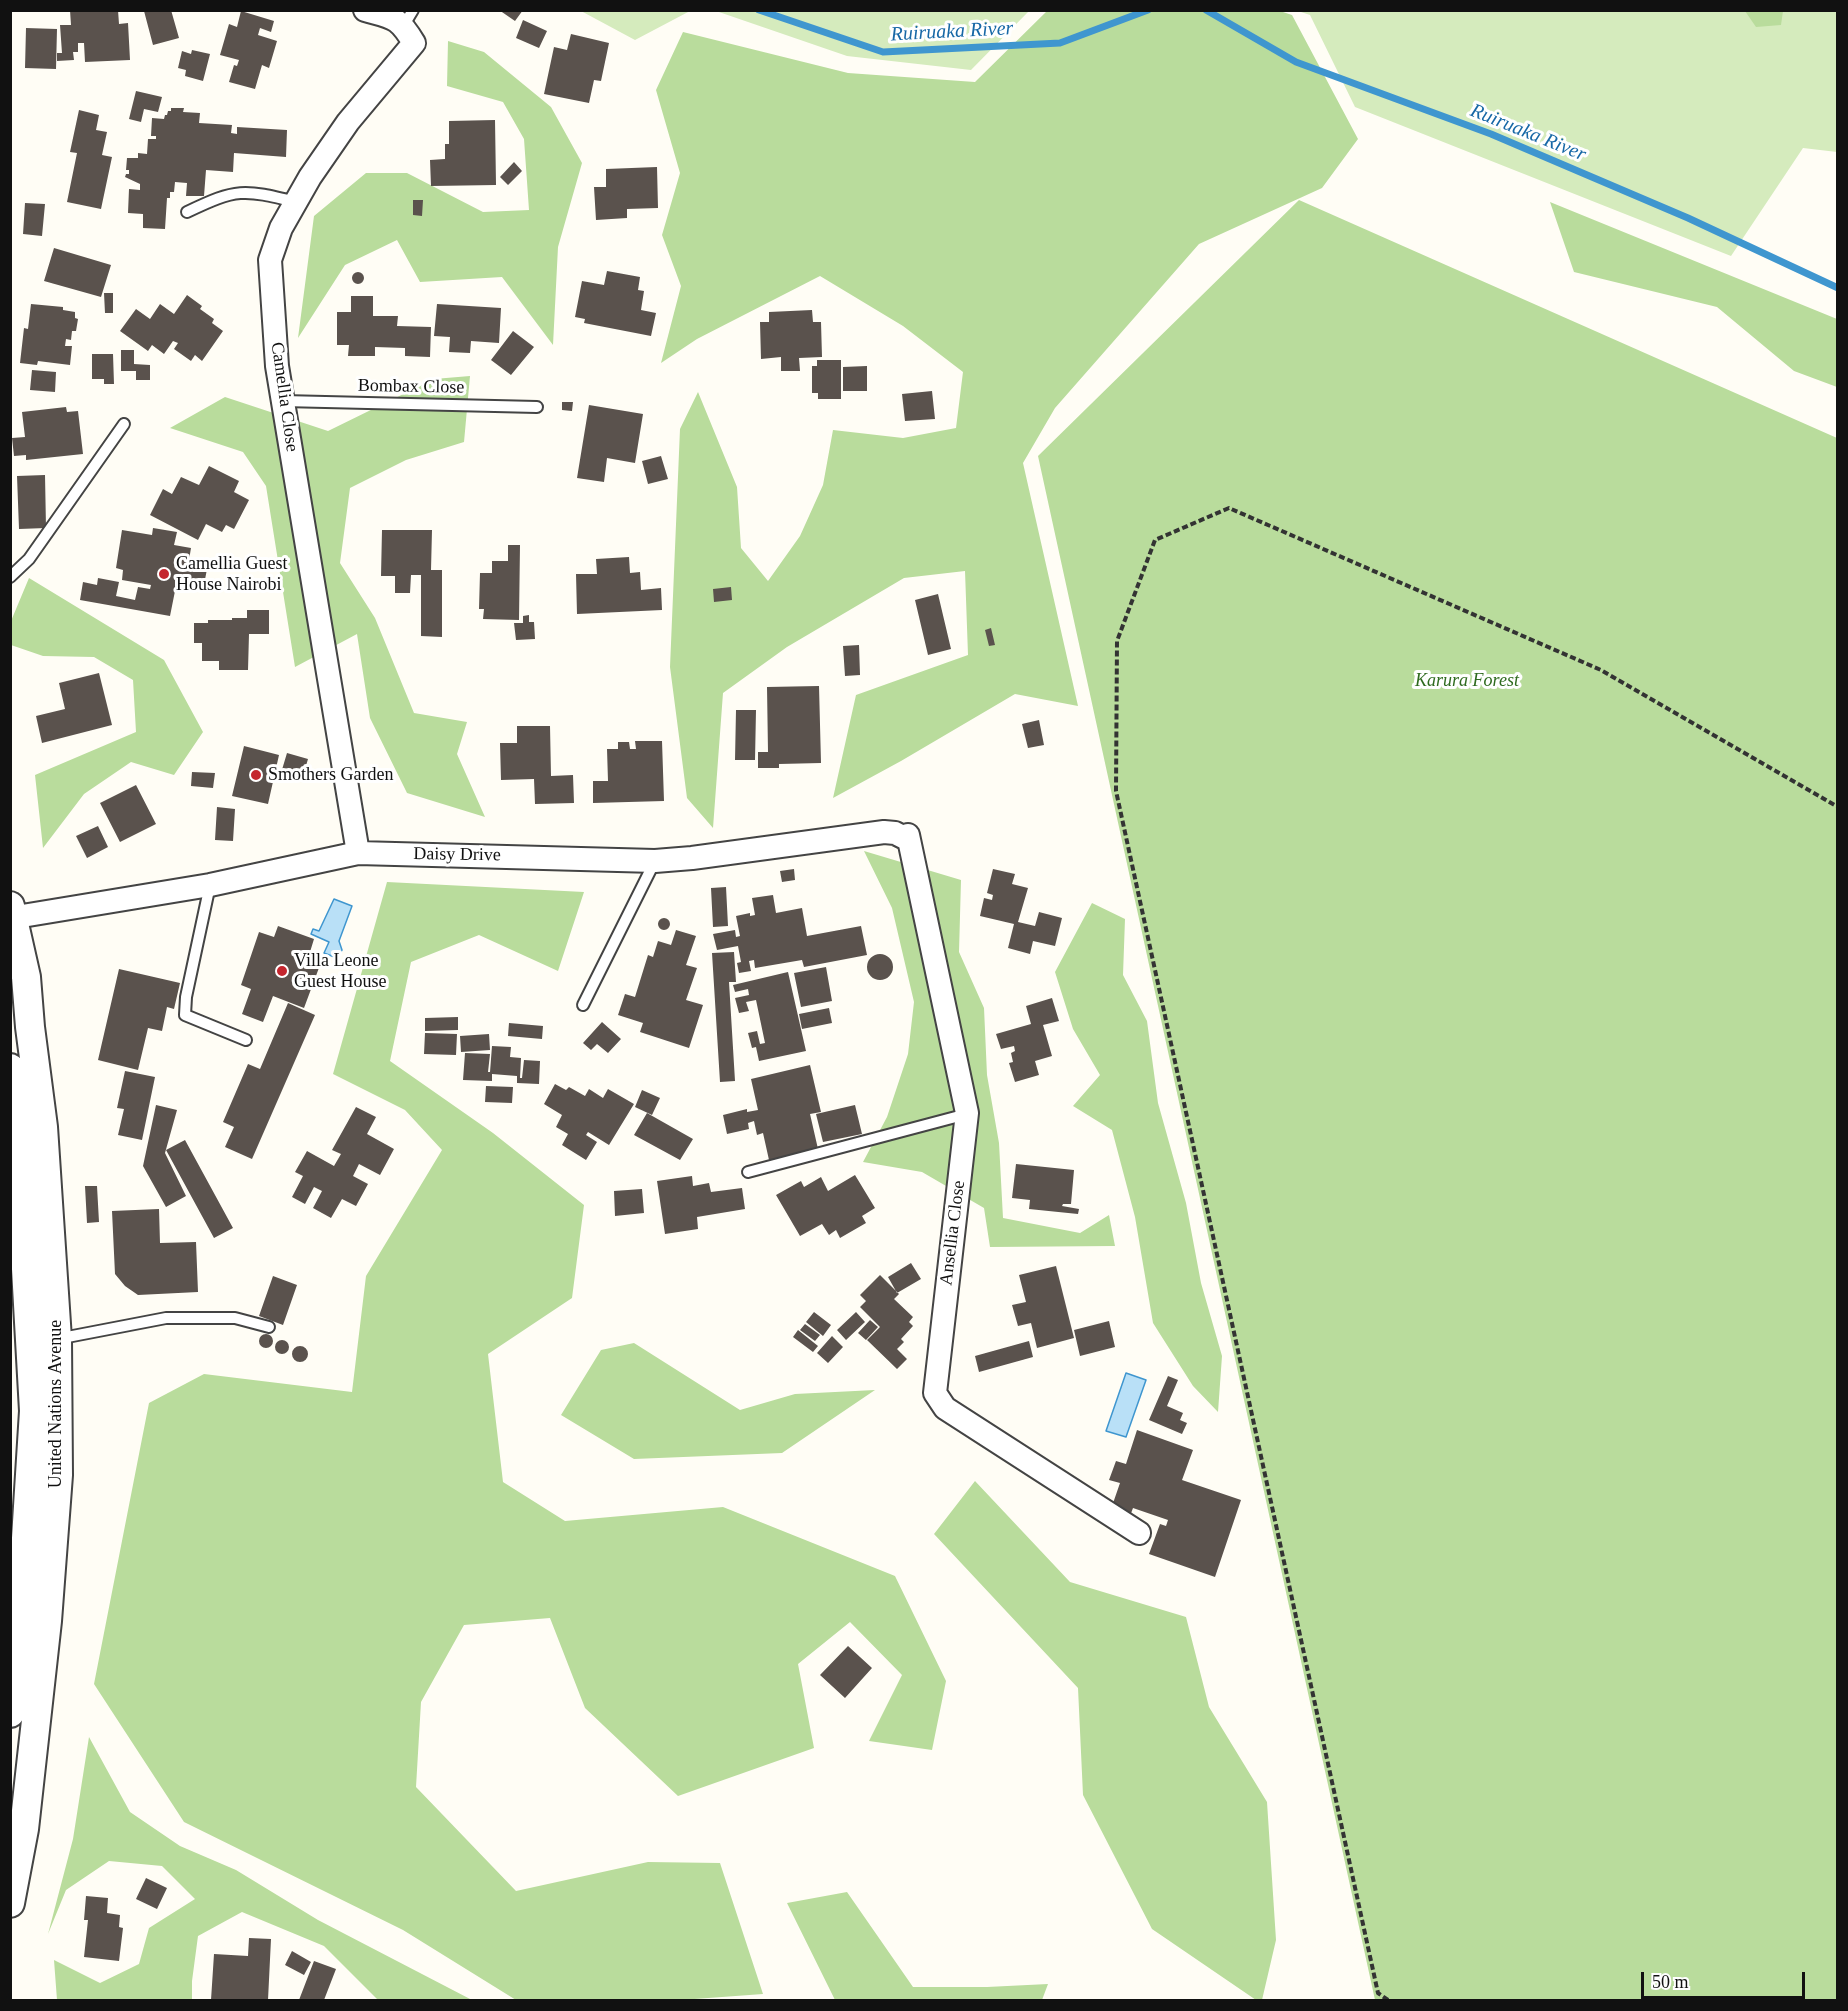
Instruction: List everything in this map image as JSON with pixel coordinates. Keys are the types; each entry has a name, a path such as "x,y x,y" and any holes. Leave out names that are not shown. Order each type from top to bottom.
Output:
{"street":[{"name":"Camellia Close","path":"358,853 277,366 270,260 281,228 310,177 348,122 414,43 408,18 391,17 365,10"},
{"name":"Daisy Drive","path":"13,921 210,885 358,853 655,861 884,832 895,833 905,838"},
{"name":"Ansellia Close","path":"905,838 908,835 968,1113 935,1393 945,1408 1139,1533"},
{"name":"United Nations Avenue","path":"10,1903 24,1829 47,1621 58,1474 57,1339 28,1219 43,1127 26,977 13,921"},
{"name":"United Nations Avenue","path":"10,1068 28,1219 34,1411 22,1602 10,1713"}],"lane":[{"path":"187,212 220,196 235,192 249,192 296,202"},
{"name":"Bombax Close","path":"283,401 537,407"},
{"path":"10,578 29,559 124,424"},
{"path":"583,1005 655,861"},
{"path":"210,885 186,997 185,1015 246,1040"},
{"path":"748,1172 968,1113"},
{"path":"57,1339 166,1318 235,1318 269,1327"}],"path":[{"path":"1388,2001 1378,1993 1116,792 1117,640 1155,540 1229,508 1601,670 1838,807"}],"green space":[{"path":"690,10 635,40 581,11"},
{"path":"1277,10 1292,15 1358,139 1322,188 1199,244 1055,408 1023,463 1078,706 1015,694 833,798 856,695 968,655 965,571 904,578 787,647 723,693 713,828 687,798 670,667 680,429 698,392 737,487 741,548 768,581 800,536 823,485 833,430 903,438 956,428 963,372 903,326 820,276 697,339 661,363 681,286 662,235 680,173 656,90 683,32 848,73 975,82 1047,11"},
{"path":"716,11 1029,11 971,70 847,56"},
{"path":"1298,11 1837,11 1837,152 1803,148 1731,256 1355,107 1310,15"},
{"path":"1745,11 1783,11 1781,25 1756,27"},
{"path":"448,41 484,52 551,107 582,163 558,247 553,345 502,277 420,282 397,240 345,265 298,338 314,216 366,173 407,173 483,212 529,210 524,139 503,102 447,86"},
{"name":"Karura Forest","path":"1299,200 1837,438 1837,2000 1375,2000 1038,456"},
{"path":"1550,202 1837,319 1837,387 1794,371 1717,307 1574,272"},
{"path":"470,376 464,442 406,460 350,488 340,563 375,618 414,713 467,722 457,754 485,817 407,793 370,718 357,634 295,667 266,486 243,452 170,428 225,397 328,431 434,379"},
{"path":"29,578 164,660 203,732 174,775 131,762 84,794 43,848 35,775 136,732 133,680 94,657 43,656 11,645 11,621"},
{"path":"864,851 961,880 959,952 984,1008 987,1075 999,1143 1003,1218 1080,1233 1109,1215 1115,1246 990,1247 984,1208 922,1172 863,1162 887,1117 908,1054 914,1002 892,908"},
{"path":"387,882 584,892 558,971 479,935 411,962 390,1061 493,1133 584,1205 572,1298 488,1354 503,1482 565,1521 723,1507 895,1576 946,1681 932,1750 869,1741 902,1675 850,1622 798,1664 814,1748 678,1796 585,1708 550,1618 464,1625 421,1702 416,1787 516,1891 648,1862 720,1863 763,1994 681,2000 516,2000 403,1930 184,1822 94,1684 149,1403 204,1374 352,1392 366,1276 442,1150 405,1110 333,1074"},
{"path":"1092,903 1125,919 1123,975 1147,1021 1158,1103 1186,1203 1201,1283 1222,1356 1218,1412 1193,1386 1153,1323 1135,1217 1112,1130 1073,1106 1100,1075 1073,1029 1055,972"},
{"path":"634,1343 740,1410 795,1394 875,1390 782,1453 634,1459 561,1415 601,1350"},
{"path":"975,1481 1070,1582 1186,1617 1209,1707 1267,1802 1276,1940 1262,2000 1256,2000 1152,1929 1083,1795 1078,1688 934,1534"},
{"path":"89,1737 130,1812 180,1846 236,1870 318,1920 472,2000 378,2000 324,1946 242,1912 198,1936 192,2000 57,2000 54,1960 100,1983 139,1964 149,1928 195,1899 162,1866 109,1861 66,1890 48,1934 73,1839"},
{"path":"847,1892 913,1987 1048,1984 1042,2000 835,2000 787,1903"}],"water":[{"path":"334,899 352,906 339,941 342,950 337,958 324,953 329,942 311,934 313,929 319,931"},
{"path":"1126,1373 1146,1380 1126,1437 1106,1431"}],"building":[{"path":"70,10 118,10 119,24 128,23 130,60 85,62 84,43 78,43 78,52 73,52 74,60 57,61 57,53 62,53 60,25 71,25"},
{"path":"171,10 179,38 153,45 144,11"},
{"path":"499,10 523,10 515,21"},
{"path":"241,11 274,21 271,32 260,28 258,35 277,41 269,68 262,65 255,89 229,82 234,65 237,66 239,60 220,55 229,24 237,27"},
{"path":"523,20 547,31 539,48 516,38"},
{"path":"26,28 57,29 56,69 25,68"},
{"path":"571,34 609,43 601,81 594,80 589,103 544,94 554,47 567,50"},
{"path":"192,50 210,54 203,81 185,76 186,70 178,68 182,51 191,54"},
{"path":"136,91 162,97 158,112 144,109 141,122 129,119"},
{"path":"171,108 184,108 183,112 200,113 199,123 232,125 231,133 237,134 237,127 287,130 286,157 234,153 233,172 206,170 204,196 186,196 187,183 175,182 174,192 170,192 170,198 167,198 165,229 143,228 143,214 128,213 129,189 140,190 140,184 125,177 129,174 129,170 126,170 127,158 138,158 138,153 147,154 148,139 156,139 156,136 151,136 152,118 164,119"},
{"path":"79,110 99,115 96,130 107,132 102,155 112,157 101,209 67,202 77,153 70,152"},
{"path":"495,120 496,185 431,186 430,160 445,159 445,144 449,144 449,121"},
{"path":"514,162 522,171 508,185 500,177"},
{"path":"657,167 658,208 627,209 627,218 596,220 594,187 606,187 606,169"},
{"path":"413,200 423,200 422,216 413,215"},
{"path":"25,203 45,204 42,236 23,234"},
{"path":"54,248 111,265 101,297 44,281"},
{"path":"607,271 640,277 638,290 644,291 641,310 656,313 651,336 584,323 585,319 575,317 582,281 604,285"},
{"path":"360,272 363,273 363,283 356,284 353,283 352,276 353,273"},
{"path":"104,293 113,293 113,313 105,313"},
{"path":"187,295 202,306 200,309 214,319 212,323 223,331 202,361 195,355 191,361 174,349 178,343 173,341 164,354 152,345 148,351 120,331 136,309 150,319 160,304 174,314"},
{"path":"351,296 373,296 373,316 398,316 397,326 431,327 430,357 405,356 405,348 375,347 375,356 348,356 349,345 337,345 337,312 351,312"},
{"path":"31,304 63,307 63,310 75,312 75,318 78,319 76,331 72,331 71,340 66,339 65,346 72,346 70,365 38,361 37,365 20,363 24,328 28,329"},
{"path":"437,304 501,308 499,343 471,341 470,353 449,352 450,337 434,336"},
{"path":"812,310 813,322 821,322 822,357 799,358 800,371 781,371 781,357 761,359 760,322 769,322 769,312"},
{"path":"513,331 534,347 511,375 491,360"},
{"path":"121,350 134,350 134,364 150,365 150,380 136,380 136,371 121,371"},
{"path":"92,354 113,354 114,384 104,384 104,379 92,379"},
{"path":"817,360 841,360 841,399 818,399 818,393 812,393 812,366 817,366"},
{"path":"867,366 867,391 843,391 843,367"},
{"path":"32,370 56,372 55,392 30,390"},
{"path":"932,391 935,419 905,421 902,394"},
{"path":"562,402 573,402 572,411 562,410"},
{"path":"589,405 643,414 635,463 607,458 604,482 577,478"},
{"path":"66,407 67,412 78,411 83,454 26,460 26,455 14,456 12,438 25,437 22,412"},
{"path":"661,456 668,479 648,484 642,461"},
{"path":"209,466 239,481 234,492 249,500 234,529 226,525 222,532 206,524 198,540 150,515 163,489 172,494 181,477 199,485"},
{"path":"45,475 46,528 19,529 17,476"},
{"name":"Camellia Guest House Nairobi","path":"153,528 177,532 174,545 191,548 188,566 207,569 203,590 176,586 170,616 80,600 83,582 97,585 98,578 119,582 116,596 135,600 138,587 150,589 151,585 122,580 123,570 116,568 122,530 152,535"},
{"path":"382,530 432,530 431,570 442,570 442,637 421,636 421,575 411,575 410,593 395,593 395,576 381,576"},
{"path":"508,545 520,545 519,620 483,619 484,609 479,609 480,573 492,573 492,561 508,561"},
{"path":"629,557 630,573 640,572 641,590 661,588 662,610 577,614 576,574 597,574 596,559"},
{"path":"731,587 732,600 714,602 713,589"},
{"path":"938,594 951,649 928,655 915,600"},
{"path":"247,610 269,610 269,634 249,634 248,670 219,670 219,661 202,661 202,643 194,643 194,623 247,618"},
{"path":"529,615 529,622 534,622 535,639 516,640 514,623 523,623 523,616"},
{"path":"991,628 995,645 989,646 985,630"},
{"path":"859,645 860,675 845,676 843,646"},
{"path":"99,673 112,725 42,743 36,716 65,709 59,683"},
{"path":"819,686 821,763 779,764 779,768 758,768 758,752 768,752 767,687"},
{"path":"736,710 756,710 755,760 735,760"},
{"path":"1039,720 1044,745 1028,748 1022,724"},
{"path":"517,726 550,726 551,776 573,775 574,803 535,804 534,779 501,780 500,743 517,743"},
{"path":"635,741 662,741 664,801 593,803 593,781 608,781 607,749 618,749 618,742 629,742 630,749 636,749"},
{"name":"Smothers Garden","path":"244,746 279,755 268,804 232,796"},
{"path":"287,753 308,759 302,779 281,773"},
{"path":"192,772 215,773 213,788 191,786"},
{"path":"136,785 156,824 120,842 100,803"},
{"path":"217,807 235,809 233,841 215,840"},
{"path":"98,826 108,847 87,858 76,836"},
{"path":"794,869 795,880 782,882 780,871"},
{"path":"993,869 1015,874 1012,884 1028,888 1018,922 1035,926 1039,912 1062,918 1055,946 1033,941 1030,954 1008,948 1014,924 980,916 984,898 992,900 993,895 987,893"},
{"path":"726,887 728,926 713,927 711,888"},
{"path":"773,895 776,913 802,908 807,936 861,926 867,955 804,967 802,960 755,968 754,960 749,961 751,971 739,973 737,963 741,962 738,946 717,950 713,934 735,930 736,937 740,936 736,916 750,913 750,916 755,915 752,898"},
{"path":"664,918 670,924 664,930 658,924"},
{"name":"Villa Leone Guest House","path":"278,926 314,939 310,952 323,957 304,1008 273,996 263,1022 242,1014 251,989 241,985 259,932 274,937"},
{"path":"676,930 696,936 686,965 697,968 686,1000 703,1005 689,1048 640,1032 643,1023 618,1015 625,994 635,997 648,955 653,957 658,941 671,945"},
{"path":"734,952 736,982 729,982 735,1081 720,1082 712,953"},
{"path":"880,954 889,958 893,967 889,976 880,980 871,976 867,967 871,958"},
{"path":"826,967 832,1001 801,1007 794,973"},
{"path":"119,969 180,983 174,1009 167,1007 162,1031 148,1028 138,1070 98,1060"},
{"path":"788,972 806,1051 759,1061 756,1047 752,1048 748,1033 757,1031 760,1044 765,1043 756,1000 746,1002 749,1011 739,1013 735,998 749,995 748,989 735,992 733,985"},
{"path":"1052,998 1059,1021 1043,1025 1052,1056 1035,1061 1039,1075 1015,1082 1009,1063 1013,1062 1011,1053 1015,1051 1014,1046 1001,1049 996,1034 1031,1024 1026,1006"},
{"path":"288,1003 315,1015 252,1159 225,1147 234,1127 223,1122 248,1064 260,1069"},
{"path":"829,1008 832,1023 802,1029 799,1014"},
{"path":"458,1017 458,1030 425,1031 425,1018"},
{"path":"602,1022 621,1039 608,1053 597,1044 591,1050 583,1043"},
{"path":"509,1023 543,1026 542,1039 508,1036"},
{"path":"425,1033 457,1034 456,1055 424,1054"},
{"path":"489,1034 490,1050 461,1052 460,1036"},
{"path":"492,1046 511,1047 510,1057 521,1058 520,1078 522,1078 524,1060 540,1061 539,1084 517,1083 517,1076 492,1074 492,1081 463,1080 465,1053 490,1054 488,1072 490,1072"},
{"path":"810,1065 821,1112 810,1114 818,1149 769,1160 763,1133 757,1135 754,1121 748,1123 749,1129 727,1134 723,1115 747,1109 747,1112 758,1110 751,1079"},
{"path":"125,1071 155,1077 142,1140 118,1135 124,1109 117,1108"},
{"path":"555,1084 566,1090 569,1087 585,1096 589,1089 603,1098 608,1089 634,1104 609,1145 588,1132 586,1135 597,1142 586,1160 562,1145 568,1134 556,1127 562,1115 544,1104"},
{"path":"486,1086 513,1087 512,1103 485,1102"},
{"path":"642,1090 660,1098 652,1115 635,1107"},
{"path":"156,1105 177,1110 165,1153 186,1196 166,1207 143,1166"},
{"path":"855,1105 862,1134 823,1142 816,1114"},
{"path":"356,1107 376,1117 367,1134 394,1149 380,1175 359,1164 353,1176 368,1184 356,1206 342,1199 331,1218 313,1208 322,1191 314,1187 305,1204 292,1197 303,1176 295,1172 307,1151 334,1166 341,1154 332,1150"},
{"path":"647,1113 693,1139 680,1160 634,1135"},
{"path":"185,1140 233,1228 214,1238 166,1150"},
{"path":"1016,1164 1074,1170 1071,1204 1062,1206 1079,1209 1078,1214 1029,1209 1030,1200 1012,1198"},
{"path":"855,1175 875,1208 862,1216 866,1223 840,1238 836,1230 829,1235 822,1224 800,1236 776,1195 801,1181 804,1187 821,1177 828,1191"},
{"path":"692,1176 693,1186 709,1183 711,1192 742,1188 745,1209 697,1217 698,1229 665,1234 657,1181"},
{"path":"85,1186 97,1186 99,1222 87,1223"},
{"path":"642,1189 644,1213 615,1216 614,1191"},
{"path":"159,1209 160,1243 196,1242 198,1292 138,1295 125,1286 115,1274 112,1211"},
{"path":"911,1263 921,1279 897,1293 888,1277"},
{"path":"1056,1266 1074,1338 1037,1348 1031,1323 1018,1326 1012,1305 1026,1302 1019,1275"},
{"path":"880,1275 899,1294 894,1299 913,1317 909,1322 913,1326 901,1339 904,1342 897,1349 907,1359 897,1369 867,1340 880,1327 860,1307 866,1301 860,1295"},
{"path":"273,1276 297,1285 283,1325 259,1316"},
{"path":"814,1312 831,1325 823,1336 806,1322"},
{"path":"856,1312 865,1322 846,1340 837,1330"},
{"path":"870,1320 878,1327 866,1340 858,1333"},
{"path":"1109,1321 1115,1347 1080,1356 1074,1330"},
{"path":"805,1324 820,1335 815,1341 800,1330"},
{"path":"798,1330 818,1346 813,1352 793,1337"},
{"path":"263,1334 269,1334 273,1341 269,1348 263,1348 259,1344 259,1338"},
{"path":"832,1336 843,1347 828,1363 817,1353"},
{"path":"279,1340 285,1340 289,1347 285,1354 279,1354 275,1350 275,1344"},
{"path":"1029,1341 1033,1357 979,1372 975,1356"},
{"path":"300,1346 306,1348 308,1354 306,1360 300,1362 294,1360 292,1354 294,1348"},
{"path":"1168,1376 1178,1380 1167,1406 1183,1413 1180,1420 1187,1423 1182,1434 1149,1420"},
{"path":"1137,1430 1193,1450 1182,1480 1241,1500 1215,1577 1149,1554 1160,1524 1166,1526 1168,1520 1133,1508 1130,1516 1111,1509 1120,1483 1109,1480 1116,1461 1126,1464"},
{"path":"848,1646 872,1668 845,1698 820,1675"},
{"path":"146,1878 167,1888 157,1909 136,1899"},
{"path":"86,1896 108,1898 107,1913 120,1915 119,1927 123,1928 119,1961 84,1957 88,1920 84,1920"},
{"path":"249,1938 271,1939 268,2000 211,2000 214,1954 248,1956"},
{"path":"292,1951 311,1962 304,1975 285,1965"},
{"path":"314,1961 336,1969 324,2000 299,2000"}],"waterway":[{"name":"Ruiruaka River","path":"759,10 883,52 1060,43 1148,10"},
{"name":"Ruiruaka River","path":"1206,10 1296,62 1491,134 1688,218 1838,288"}],"place":[{"name":"Camellia Guest House Nairobi","path":"164,574"},
{"name":"Smothers Garden","path":"256,775"},
{"name":"Villa Leone Guest House","path":"282,971"}]}
